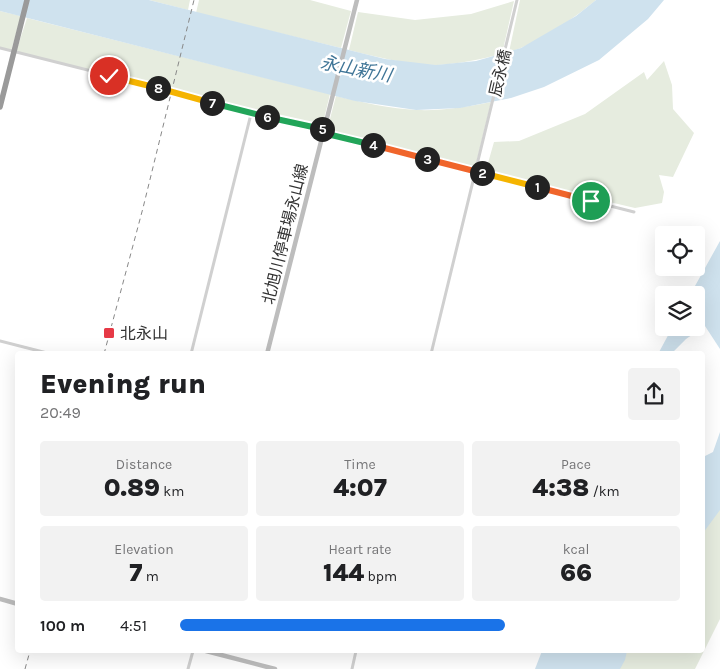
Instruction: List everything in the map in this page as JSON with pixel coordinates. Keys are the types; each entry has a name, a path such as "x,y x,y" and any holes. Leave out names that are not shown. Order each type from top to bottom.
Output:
{"highway":[{"path":"0,107 27,0"}],"main road":[{"name":"北旭川停車場永山線","path":"268,351 357,0"},
{"path":"0,599 15,603"},
{"path":"214,653 275,669"}],"street":[{"name":"辰永橋","path":"432,351 517,0"},
{"path":"0,48 634,212"},
{"path":"192,351 251,114"},
{"path":"0,341 39,351"},
{"path":"188,669 192,653"},
{"path":"352,669 356,653"}],"shaded area":[{"path":"149,0 190,0 188,10"},
{"path":"199,0 310,0 351,11 341,48 196,13"},
{"path":"520,0 596,0 566,23 543,37 509,52"},
{"path":"514,1 502,54 462,62 426,65 381,58 349,50 358,12 415,20 471,14"},
{"path":"0,11 21,16 11,51 0,48"},
{"path":"27,18 330,94 322,127 16,52"},
{"path":"664,61 672,85 673,109 694,133 673,177 659,175 664,192 662,203 635,208 486,170 494,142 519,141 585,114 644,72 647,80"},
{"path":"336,96 387,107 417,110 436,110 491,102 475,168 327,130"},
{"path":"720,504 720,619 705,649 705,526"},
{"path":"622,653 703,653 695,669 618,669"}],"water":[{"name":"永山新川","path":"0,0 149,0 385,59 436,65 476,61 521,48 576,16 596,0 664,0 648,19 599,60 544,87 511,98 460,108 416,110 355,101 0,11"},
{"path":"720,241 720,349 705,326 705,286 695,286 701,276 705,276 705,268"},
{"path":"668,336 690,336 674,351 660,351"},
{"path":"720,432 720,510 705,530 705,456 713,452"},
{"path":"541,653 627,653 620,669 535,669"}],"railway":[{"path":"105,351 143,208 194,0"},
{"path":"25,669 29,653"}],"place":[{"name":"北永山","path":"109,333"}],"route":[{"path":"109,76 179,93 251,114 324,130 323,133 591,201"}]}
